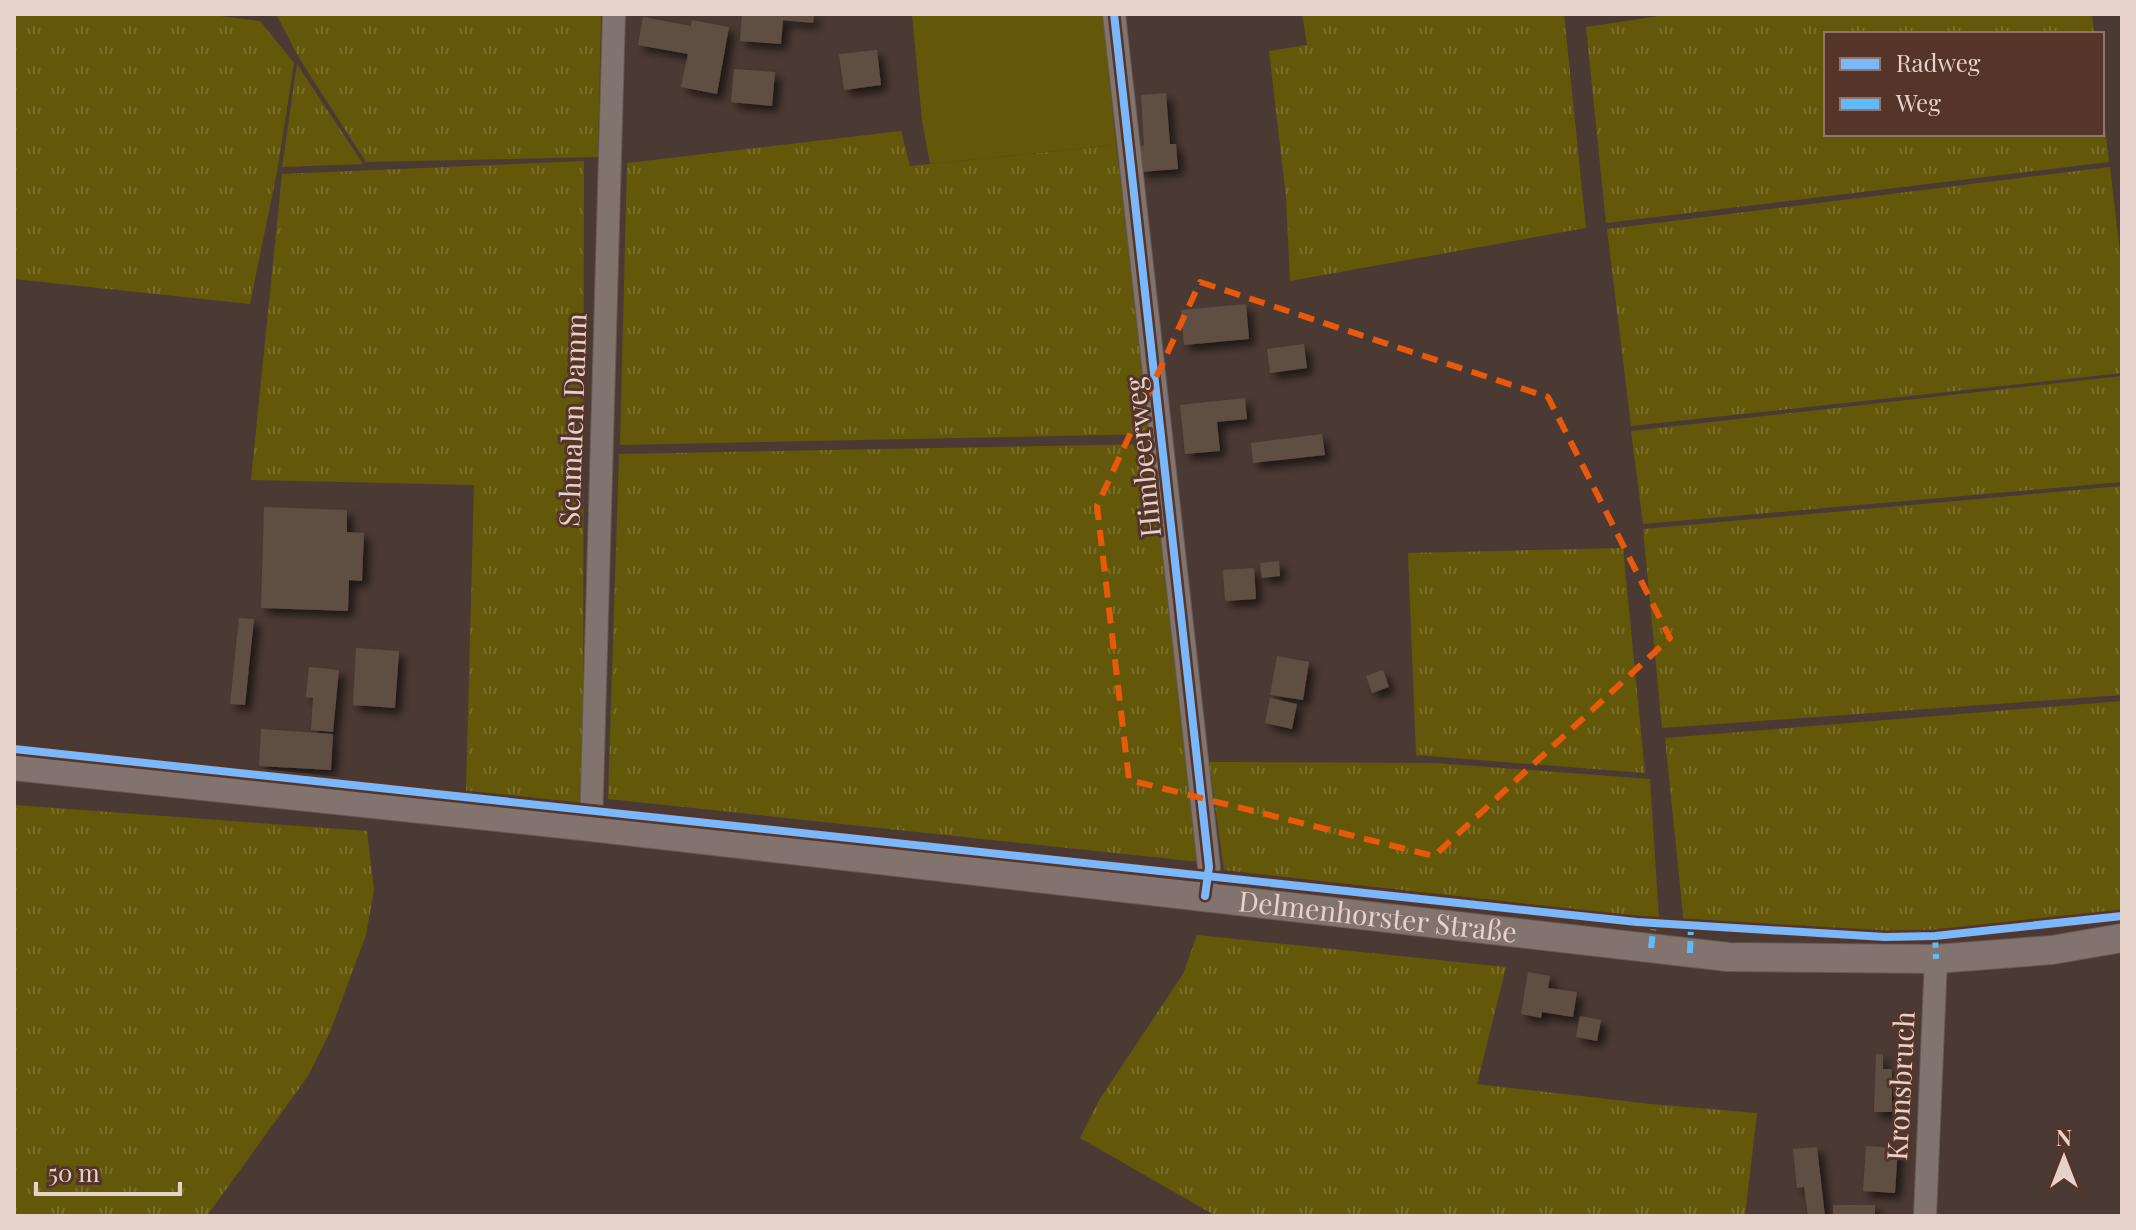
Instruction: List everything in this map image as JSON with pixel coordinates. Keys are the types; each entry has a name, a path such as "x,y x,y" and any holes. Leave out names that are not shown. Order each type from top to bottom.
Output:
{"main road":[{"name":"Delmenhorster Straße","path":"14,766 591,827 1728,957 1936,959 2052,950 2122,938"}],"street":[{"name":"Schmalen Damm","path":"591,827 614,14"},
{"name":"Himbeerweg","path":"1114,14 1209,867 1205,896"},
{"name":"Kronsbruch","path":"1925,1216 1936,959"}],"highlighted area":[{"path":"1200,282 1548,397 1670,638 1434,856 1129,780 1097,506"}],"green space":[{"path":"14,14 204,14 260,21 294,63 277,172 250,304 14,279"},
{"path":"276,14 601,14 598,157 366,162 299,58"},
{"path":"912,14 1103,14 1116,145 930,164 922,121"},
{"path":"1302,14 1564,14 1586,228 1290,281 1286,197 1269,51 1307,45"},
{"path":"1672,14 2092,14 2094,32 1824,32 1824,136 2104,136 2104,118 2109,162 1606,223 1586,27"},
{"path":"297,64 363,164 282,167"},
{"path":"901,131 910,166 1116,145 1153,434 620,445 627,163"},
{"path":"584,161 583,803 466,791 474,485 251,480 282,174"},
{"path":"2110,167 2122,270 2122,373 1631,426 1607,229"},
{"path":"2122,376 2122,482 1643,524 1631,431"},
{"path":"1155,444 1200,862 608,799 619,454"},
{"path":"2122,486 2122,695 1662,728 1643,529"},
{"path":"1623,548 1645,773 1416,755 1408,553"},
{"path":"2122,701 2122,911 1938,934 1684,925 1665,738"},
{"path":"1209,762 1435,763 1650,779 1659,919 1224,870"},
{"path":"14,805 367,831 374,890 366,935 330,1032 308,1076 207,1216 14,1216"},
{"path":"1197,935 1506,967 1477,1084 1757,1113 1745,1216 1216,1216 1080,1138 1099,1100 1183,974"}],"building":[{"path":"742,14 814,14 813,23 783,20 781,44 740,41"},
{"path":"643,17 691,26 692,20 729,27 717,94 681,87 688,54 638,45"},
{"path":"877,50 881,85 844,90 839,54"},
{"path":"734,69 775,72 772,106 731,102"},
{"path":"1166,93 1170,144 1176,144 1178,169 1140,172 1138,146 1144,146 1141,95"},
{"path":"1246,304 1249,339 1184,345 1181,310"},
{"path":"1304,344 1307,368 1270,373 1267,349"},
{"path":"1245,398 1247,419 1217,422 1220,451 1185,454 1180,405"},
{"path":"1322,434 1325,455 1253,463 1251,443"},
{"path":"264,507 347,510 347,532 364,533 362,581 349,580 348,611 261,608"},
{"path":"1279,561 1280,576 1262,578 1260,563"},
{"path":"1254,568 1256,599 1225,601 1223,570"},
{"path":"239,618 254,619 245,705 230,704"},
{"path":"356,648 399,651 395,708 353,705"},
{"path":"1277,656 1309,662 1303,700 1270,695"},
{"path":"309,667 339,670 333,732 311,730 313,698 306,697"},
{"path":"1383,670 1389,687 1372,693 1366,676"},
{"path":"1270,698 1297,704 1292,729 1265,723"},
{"path":"261,729 333,734 331,770 259,766"},
{"path":"1528,972 1550,976 1548,988 1577,992 1573,1017 1542,1012 1541,1018 1521,1014"},
{"path":"1580,1016 1601,1020 1597,1041 1576,1037"},
{"path":"1876,1054 1883,1054 1883,1069 1892,1069 1892,1112 1874,1112"},
{"path":"1866,1146 1898,1148 1895,1193 1863,1191"},
{"path":"1817,1147 1825,1216 1808,1216 1804,1187 1797,1188 1793,1149"},
{"path":"1833,1205 1875,1205 1875,1216 1833,1216"}],"marked path":[{"path":"1651,948 1654,923"},
{"path":"1690,953 1691,926"},
{"path":"1935,936 1936,959"}],"cycle path":[{"path":"1114,14 1209,867 1205,896"},
{"path":"14,749 1637,922 1885,937 1935,936 2122,916"}]}
